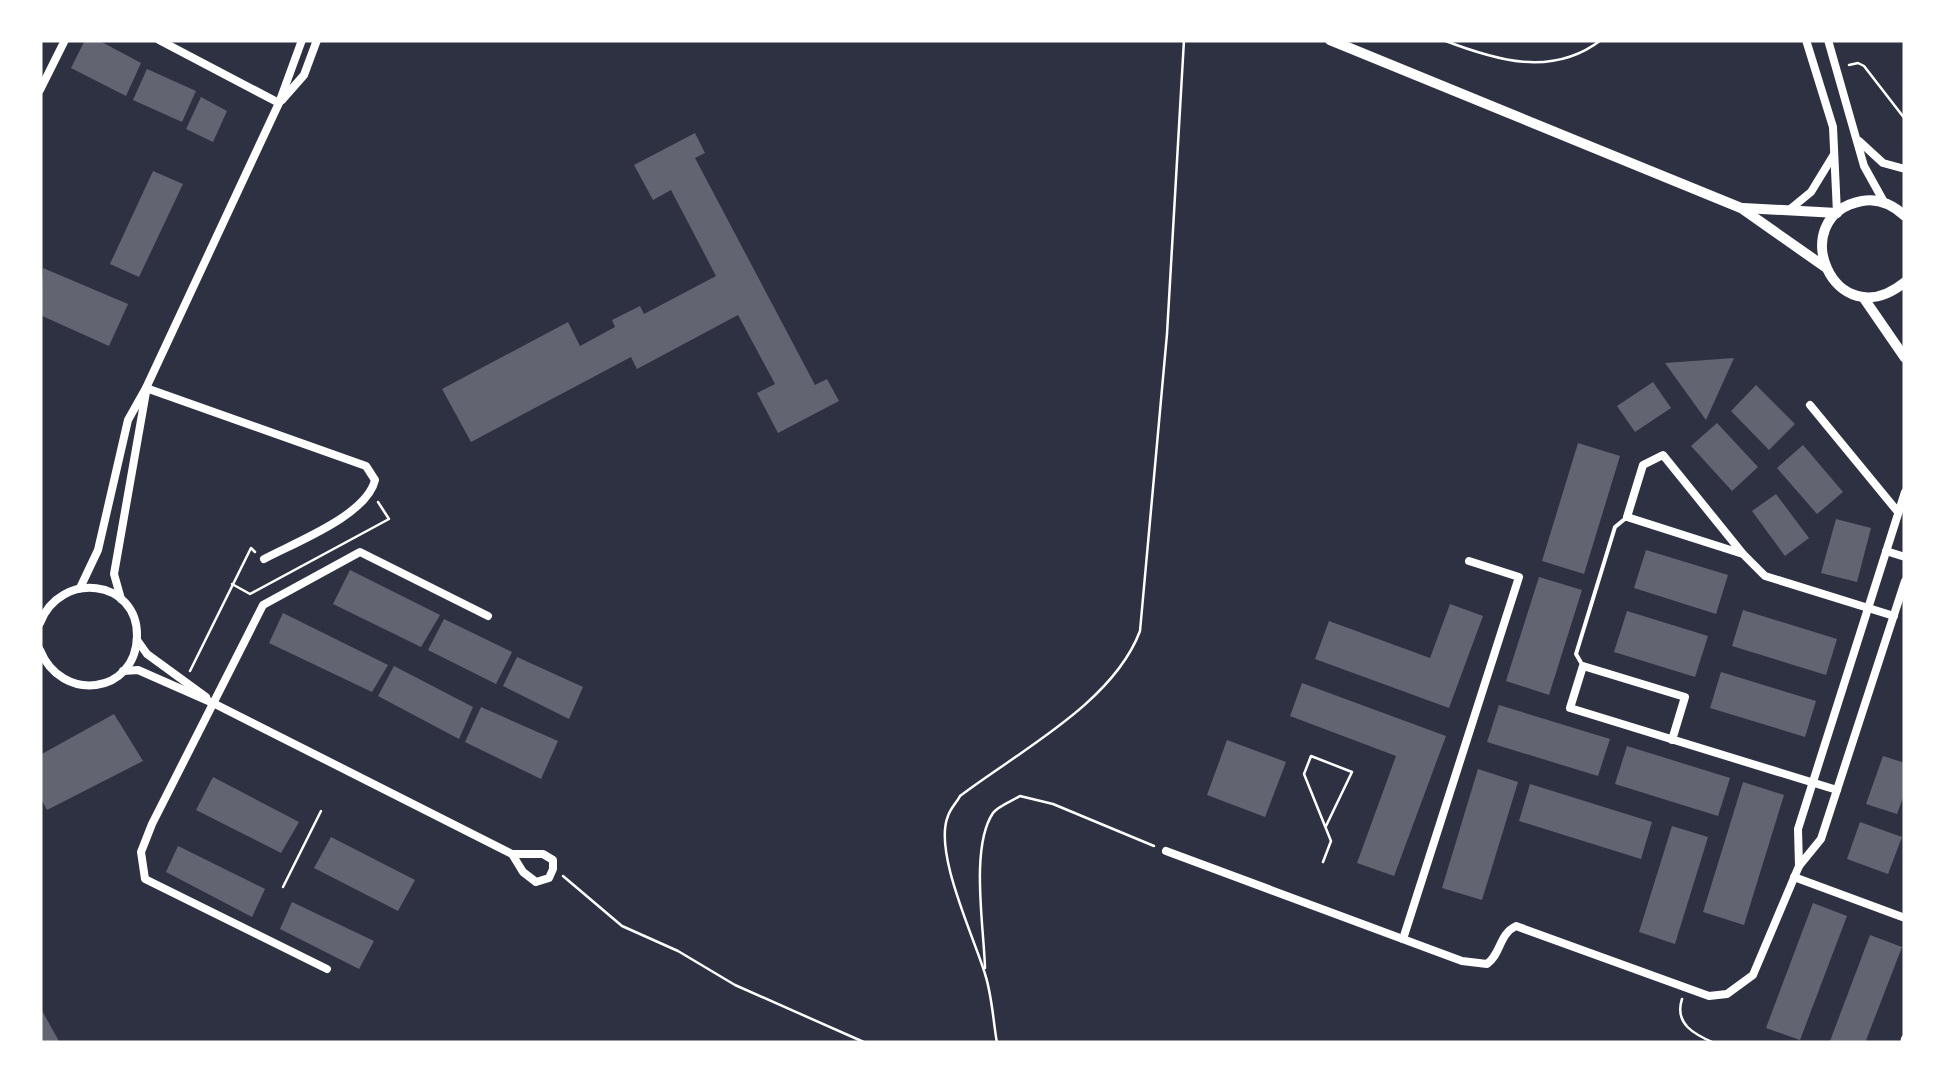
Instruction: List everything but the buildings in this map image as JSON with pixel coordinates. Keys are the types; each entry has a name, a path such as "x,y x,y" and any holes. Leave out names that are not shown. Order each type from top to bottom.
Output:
{"main road":[{"path":"1330,40 1741,208 1825,267 1843,290 1863,297 1884,296 1905,282"},
{"path":"1825,267 1824,232 1837,213 1856,202 1890,205 1905,216"},
{"path":"1741,208 1837,213"},
{"path":"1863,297 1905,358"}],"street":[{"path":"40,90 65,40"},
{"path":"160,40 278,104"},
{"path":"278,104 293,91 317,40"},
{"path":"1806,40 1832,127 1837,213"},
{"path":"1828,40 1864,166 1890,205 1905,198"},
{"path":"80,588 98,550 128,420 278,104 300,44 311,58"},
{"path":"1853,131 1874,156 1905,170"},
{"path":"1788,210 1812,192 1835,152"},
{"path":"146,388 366,466 375,480 372,493 358,508 264,559"},
{"path":"40,672 82,686 111,680 130,662 137,640 134,618 122,600 114,574 146,388"},
{"path":"1810,405 1898,512"},
{"path":"1743,554 1627,517 1643,466 1663,454 1765,576 1894,616"},
{"path":"1799,866 1798,829 1905,492"},
{"path":"1886,551 1905,558"},
{"path":"327,969 145,878 141,852 263,605 360,552 488,616"},
{"path":"1403,939 1520,577 1468,561"},
{"path":"1166,851 1462,961 1487,964 1493,960 1504,935 1516,926 1686,989 1709,996 1727,994 1753,976 1799,866 1821,838 1905,581"},
{"path":"40,622 52,601 80,588 99,588 122,600"},
{"path":"40,600 52,601"},
{"path":"137,640 147,654 213,702"},
{"path":"40,650 55,674"},
{"path":"1672,740 1685,697 1583,666 1570,708 1672,740 1837,790"},
{"path":"123,671 138,670 213,702 512,854 544,854 552,860 554,869 549,878 536,882 523,872 512,854"},
{"path":"1794,878 1905,918"}],"lane":[{"path":"1583,666 1576,654 1615,527 1627,517"}],"path":[{"path":"986,975 965,925 944,833 948,816 960,796 1076,711 1121,667 1140,630 1167,334 1184,40"},
{"path":"1442,40 1489,58 1524,65 1586,52 1601,40"},
{"path":"1850,65 1864,66 1905,119"},
{"path":"232,584 250,594 389,519 372,493"},
{"path":"185,680 251,548 264,559"},
{"path":"1322,862 1332,841 1304,774 1310,756 1352,772 1326,826"},
{"path":"997,1043 986,975 981,869 985,834 994,811 1020,796 1053,804 1166,851"},
{"path":"283,887 321,811"},
{"path":"554,869 622,926 678,951 735,986 866,1043"},
{"path":"1686,989 1680,1017 1686,1027 1714,1043"}]}
